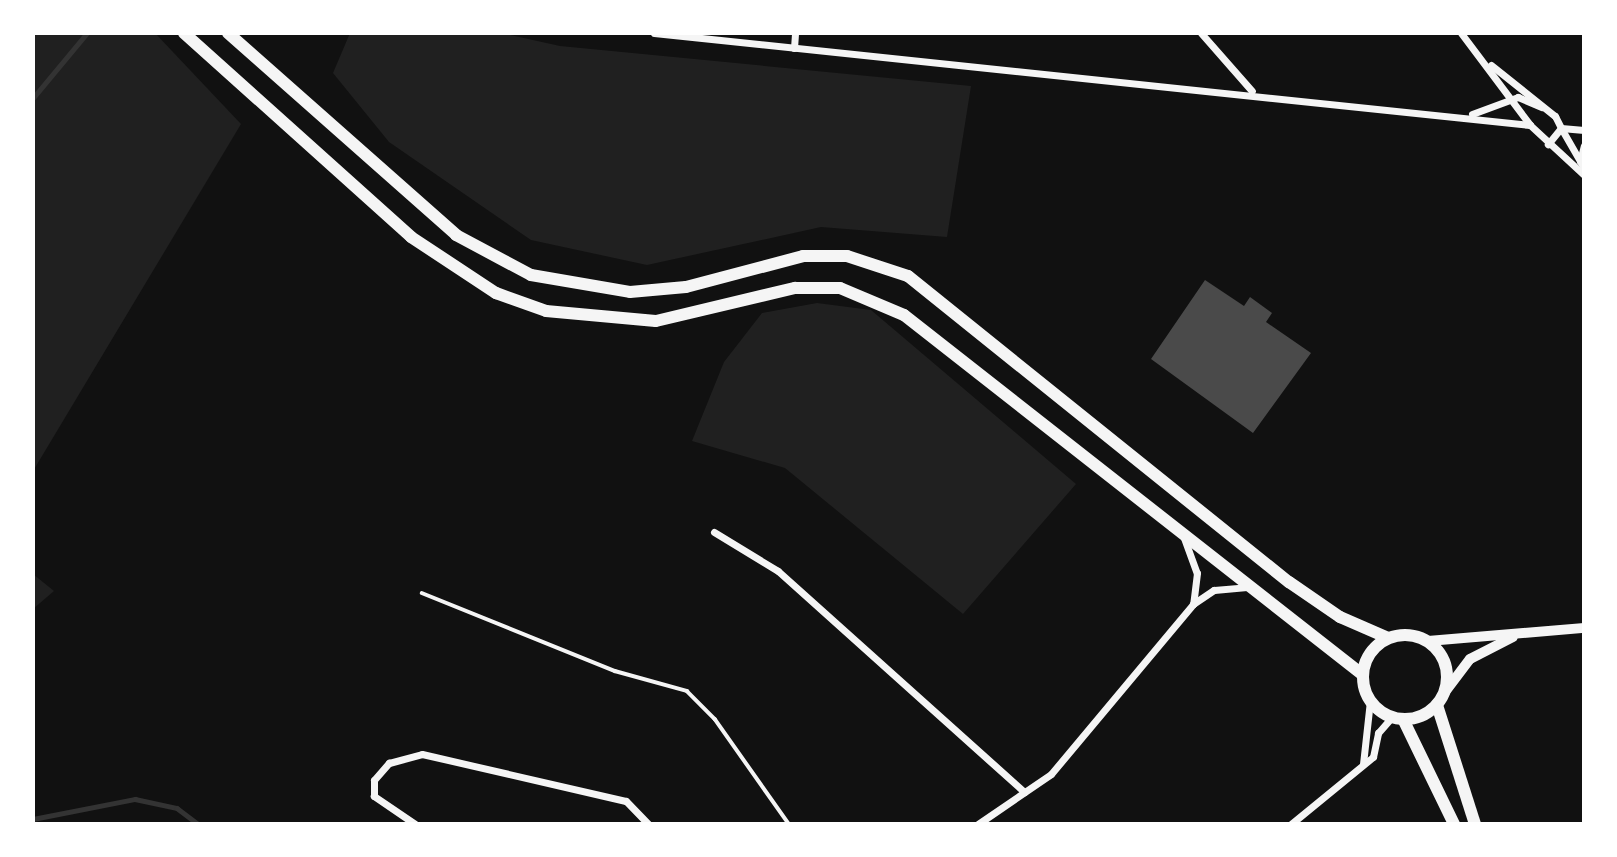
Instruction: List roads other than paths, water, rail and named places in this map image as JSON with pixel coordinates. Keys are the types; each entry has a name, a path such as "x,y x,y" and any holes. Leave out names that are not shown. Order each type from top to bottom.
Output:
{"main road":[{"path":"184,33 411,237 496,293 545,311 656,321 795,288 840,288 869,296 904,315 1363,676"},
{"path":"228,33 456,235 531,275 630,292 686,287 803,256 848,256 908,276 1289,582 1340,617 1388,638"},
{"path":"1454,824 1397,718 1370,701 1363,676 1373,649 1388,638 1410,634 1428,641 1516,636 1584,628"},
{"path":"1475,824 1442,739 1437,705 1470,659 1516,636"},
{"path":"1428,641 1444,658 1445,692"},
{"path":"1397,718 1437,705"}],"street":[{"path":"654,33 1472,115 1530,125"},
{"path":"794,48 795,33"},
{"path":"1200,33 1252,92"},
{"path":"1461,33 1530,125 1584,175"},
{"path":"1482,58 1545,108 1561,128 1582,164"},
{"path":"1472,115 1512,98 1545,108"},
{"path":"1561,128 1584,130"},
{"path":"1548,144 1561,128"},
{"path":"1582,164 1584,145"},
{"path":"714,532 778,570 1024,792"},
{"path":"1183,535 1197,573 1194,604"},
{"path":"978,824 1051,774 1194,604 1214,590 1247,587"},
{"path":"1363,764 1370,701"},
{"path":"1291,824 1363,764 1397,718"},
{"path":"415,824 374,796 374,780 389,763 422,754 626,801 648,824"}],"lane":[{"path":"422,593 615,671 687,691 715,719 789,824"}],"waterway":[{"path":"33,98 87,33"},
{"path":"33,819 135,799 177,808 198,824"}]}
